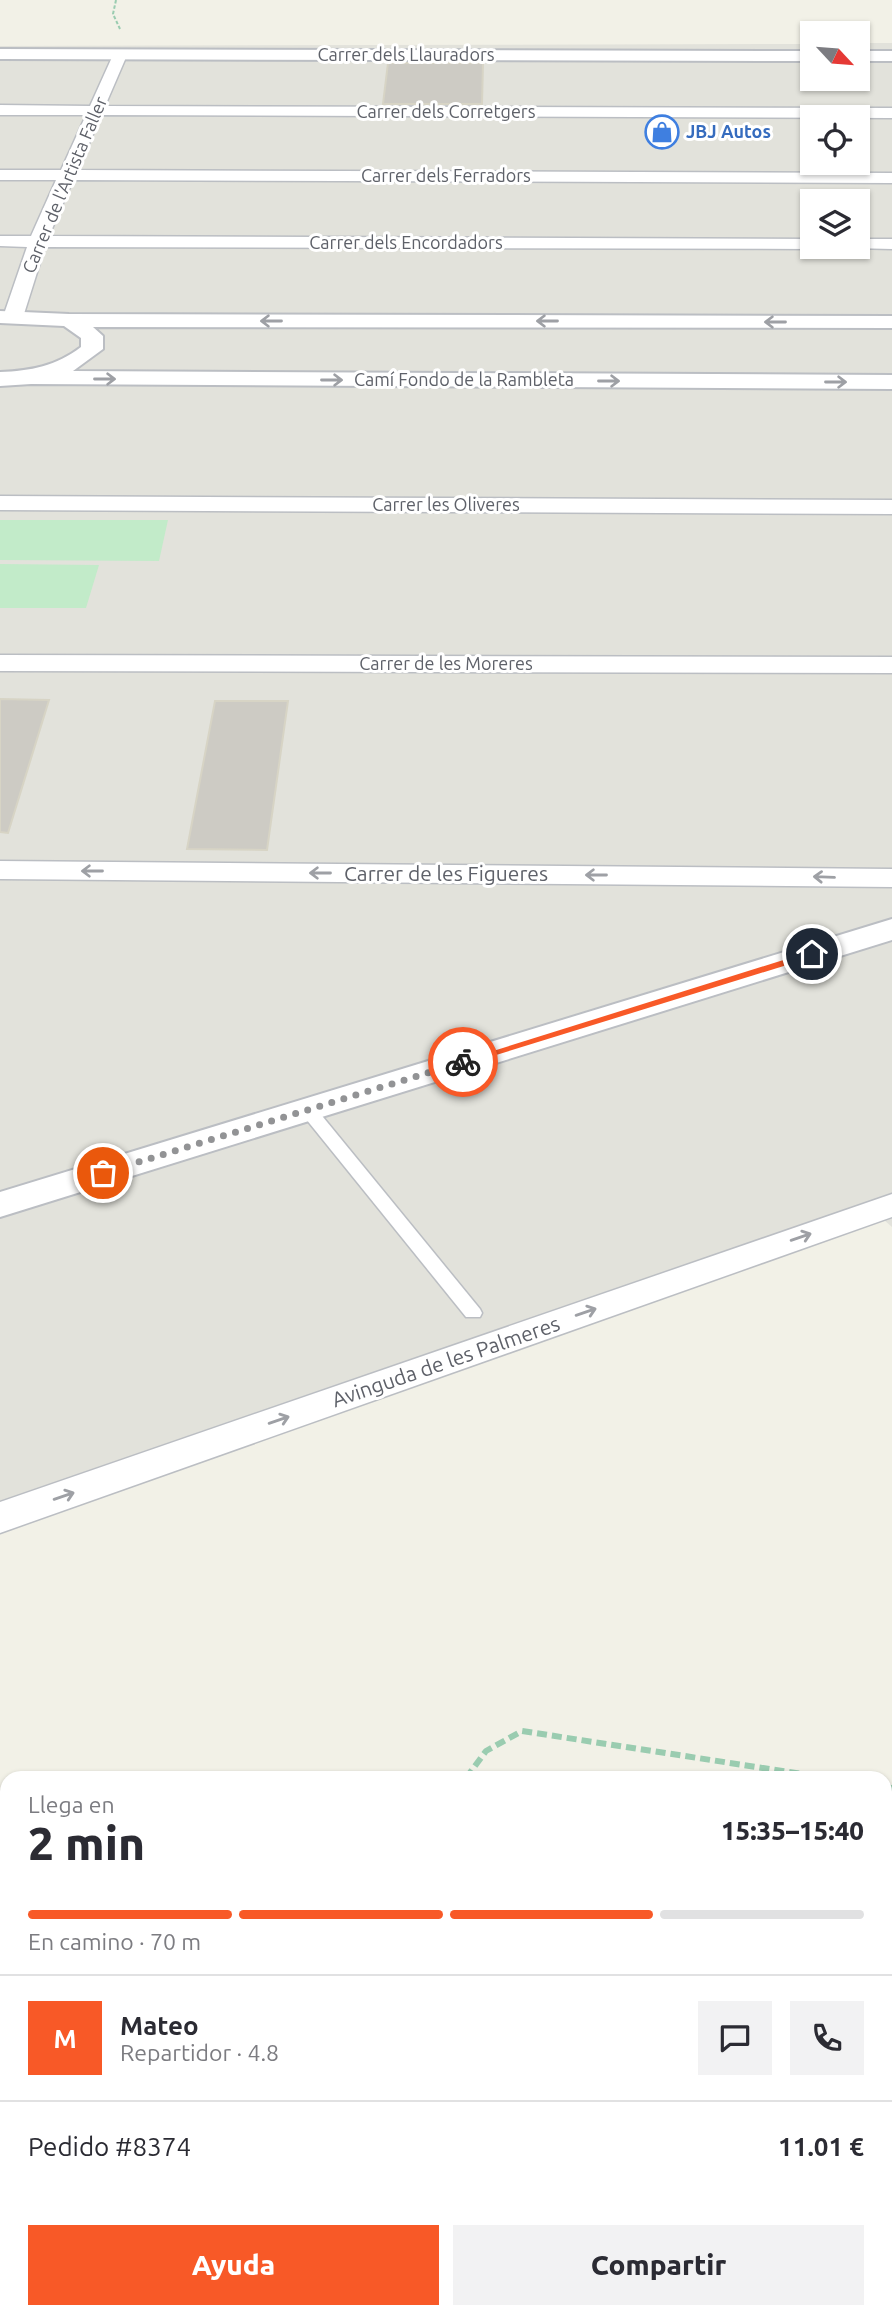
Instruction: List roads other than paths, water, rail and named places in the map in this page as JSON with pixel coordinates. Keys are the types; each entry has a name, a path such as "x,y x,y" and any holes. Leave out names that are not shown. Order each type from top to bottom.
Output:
{"street":[{"name":"Carrer dels Llauradors","path":"0,54 800,56"},
{"name":"Carrer de l'Artista Faller","path":"7,317 120,55"},
{"path":"870,56 892,56"},
{"name":"Carrer dels Corretgers","path":"0,110 892,113"},
{"name":"Carrer dels Ferradors","path":"0,175 892,178"},
{"name":"Carrer dels Encordadors","path":"0,241 800,244"},
{"path":"870,244 892,244"},
{"path":"7,317 69,320 892,322"},
{"path":"36,378 75,363 92,349 92,336 69,320"},
{"name":"Camí Fondo de la Rambleta","path":"0,379 892,382"},
{"name":"Carrer les Oliveres","path":"0,503 892,507"},
{"name":"Carrer de les Moreres","path":"0,663 892,665"},
{"name":"Carrer de les Figueres","path":"0,870 892,878"},
{"path":"0,1205 892,929"},
{"name":"Avinguda de les Palmeres","path":"0,1518 890,1208"}],"lane":[{"path":"308,1110 472,1314"}],"place":[{"name":"JBJ Autos","path":"662,132"}]}
